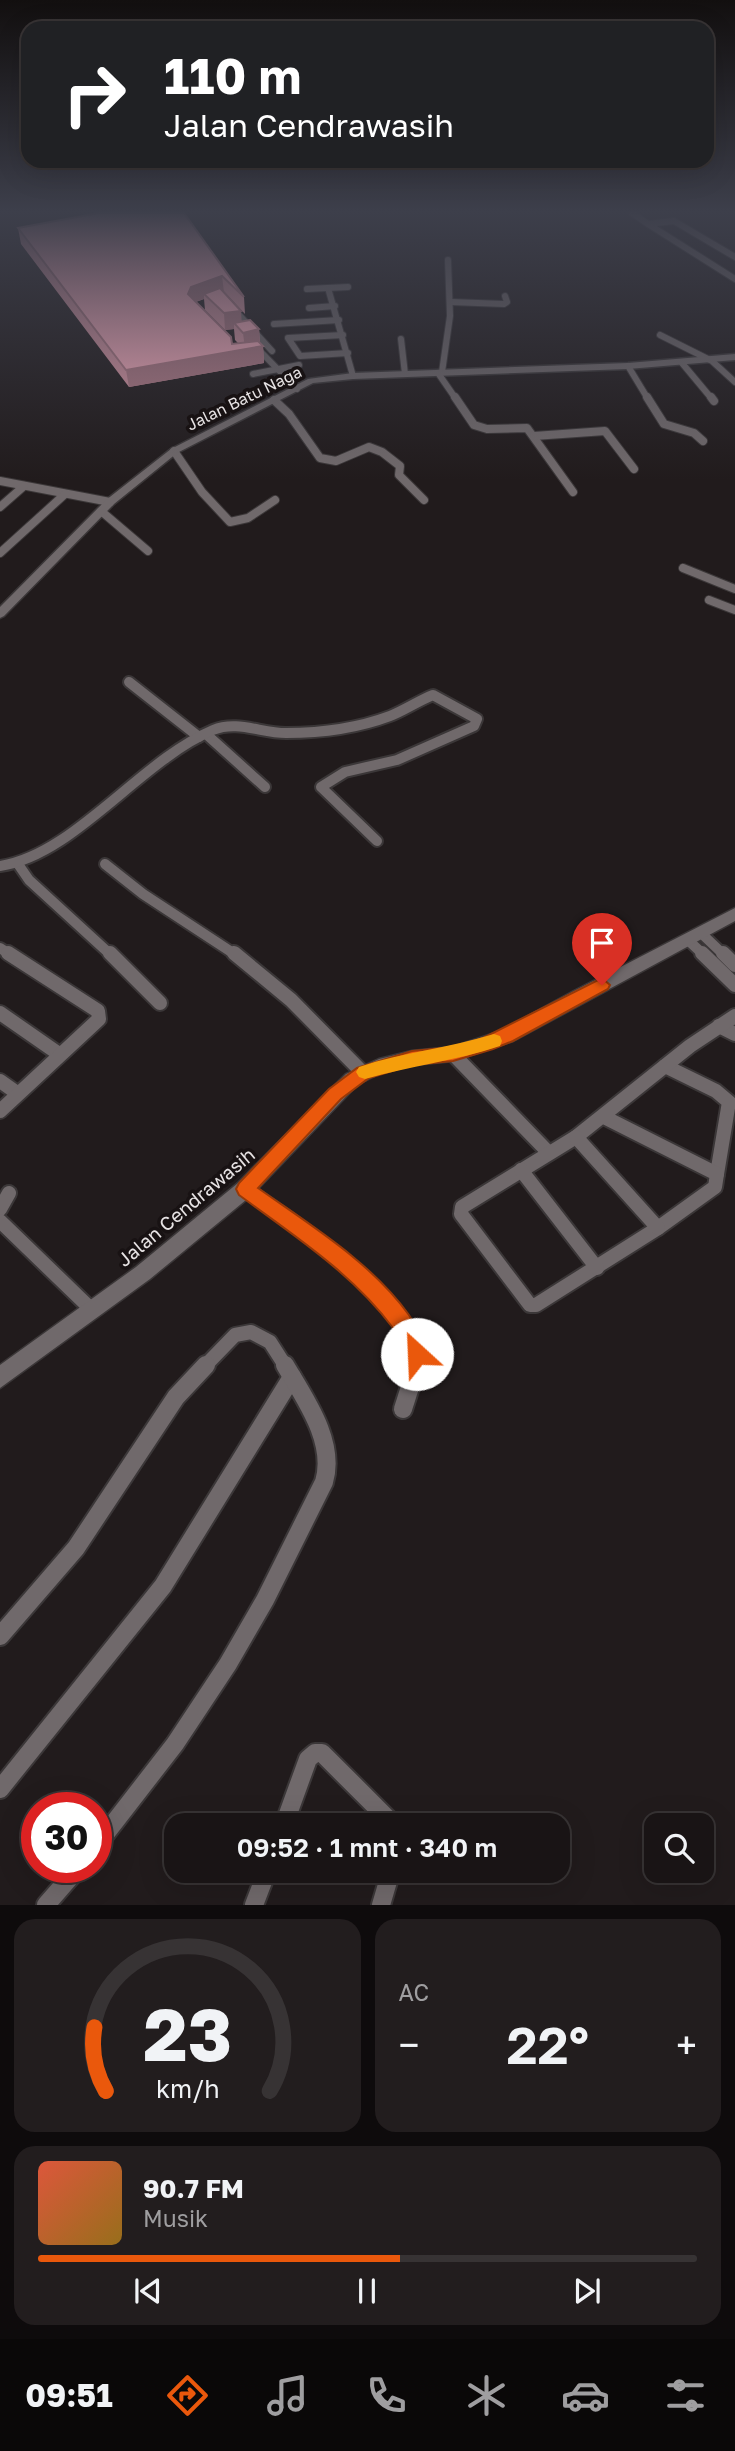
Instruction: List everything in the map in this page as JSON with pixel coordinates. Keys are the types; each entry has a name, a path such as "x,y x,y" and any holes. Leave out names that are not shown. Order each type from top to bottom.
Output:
{"street":[{"path":"227,302 272,351"},
{"path":"333,302 353,376"},
{"path":"507,302 451,303 447,349 440,372 474,425 487,429 525,428 534,436 573,492"},
{"path":"309,308 335,306"},
{"path":"274,324 340,320"},
{"path":"245,332 255,331"},
{"path":"343,335 289,338 298,353 348,351"},
{"path":"660,335 712,361 735,382"},
{"path":"401,340 405,374"},
{"path":"252,354 285,348"},
{"path":"261,352 297,389"},
{"name":"Jalan Batu Naga","path":"0,614 110,502 174,451 218,426 314,380 440,372 628,366 735,357"},
{"path":"682,363 714,401"},
{"path":"253,374 299,365"},
{"path":"628,366 663,424 694,433 703,441"},
{"path":"274,400 294,420 320,458 336,461 362,446 372,447 400,466 399,475 424,500"},
{"path":"534,436 605,431 634,468"},
{"path":"174,451 202,492 230,522 248,518 275,500"},
{"path":"0,481 110,502"},
{"path":"0,507 24,486"},
{"path":"0,553 65,494"},
{"path":"101,511 148,551"},
{"path":"0,537 14,540"},
{"path":"683,568 735,589"},
{"path":"709,600 735,610"},
{"path":"129,682 203,735 265,787"},
{"path":"0,866 18,864 69,835 203,735 229,725 285,733 369,722 388,717 433,695 477,719 474,726 406,757 345,772 309,792"},
{"path":"321,787 377,841"},
{"path":"18,864 29,880 79,923 160,1003"},
{"path":"105,864 139,892 235,955 330,1037 363,1073"},
{"name":"Jalan Cendrawasih","path":"0,1378 143,1273 245,1189 335,1094 363,1073 412,1058 453,1054 507,1036 735,914"},
{"path":"695,937 735,965"},
{"path":"695,937 735,985"},
{"path":"0,948 98,1011 99,1019 0,1111"},
{"path":"0,1013 59,1054"},
{"path":"665,1066 716,1091 729,1102 715,1187 710,1193 597,1268 536,1305 530,1305 461,1210 576,1137 665,1066 735,1016"},
{"path":"719,1026 735,1034"},
{"path":"453,1054 549,1153"},
{"path":"0,1081 18,1093"},
{"path":"604,1117 717,1174"},
{"path":"576,1137 659,1228"},
{"path":"521,1170 597,1268"},
{"path":"245,1189 343,1261 402,1322 417,1354 414,1380 403,1409"},
{"path":"0,1209 9,1193"},
{"path":"0,1221 92,1310"},
{"path":"0,1636 76,1548 176,1397 235,1335 248,1330 264,1336 273,1345 309,1407 328,1457 324,1477 245,1637 202,1705 112,1825"},
{"path":"0,1789 163,1586 292,1377"},
{"path":"288,1813 308,1759 315,1753 322,1753 382,1813"},
{"path":"46,1905 65,1883"},
{"path":"254,1905 262,1883"},
{"path":"381,1905 387,1883"}],"building":[{"path":"74,302 196,302 231,337 232,344 258,341 263,346 126,370"},
{"path":"212,302 233,302 241,311 224,313"},
{"path":"250,320 259,329 243,333 234,323"}],"slow traffic":[{"path":"365,1072 412,1058 453,1054 494,1041"}],"route":[{"path":"417,1354 415,1344 402,1322 366,1283 325,1247 245,1189 352,1079 379,1066 412,1058 453,1054 487,1044 602,985"}]}
